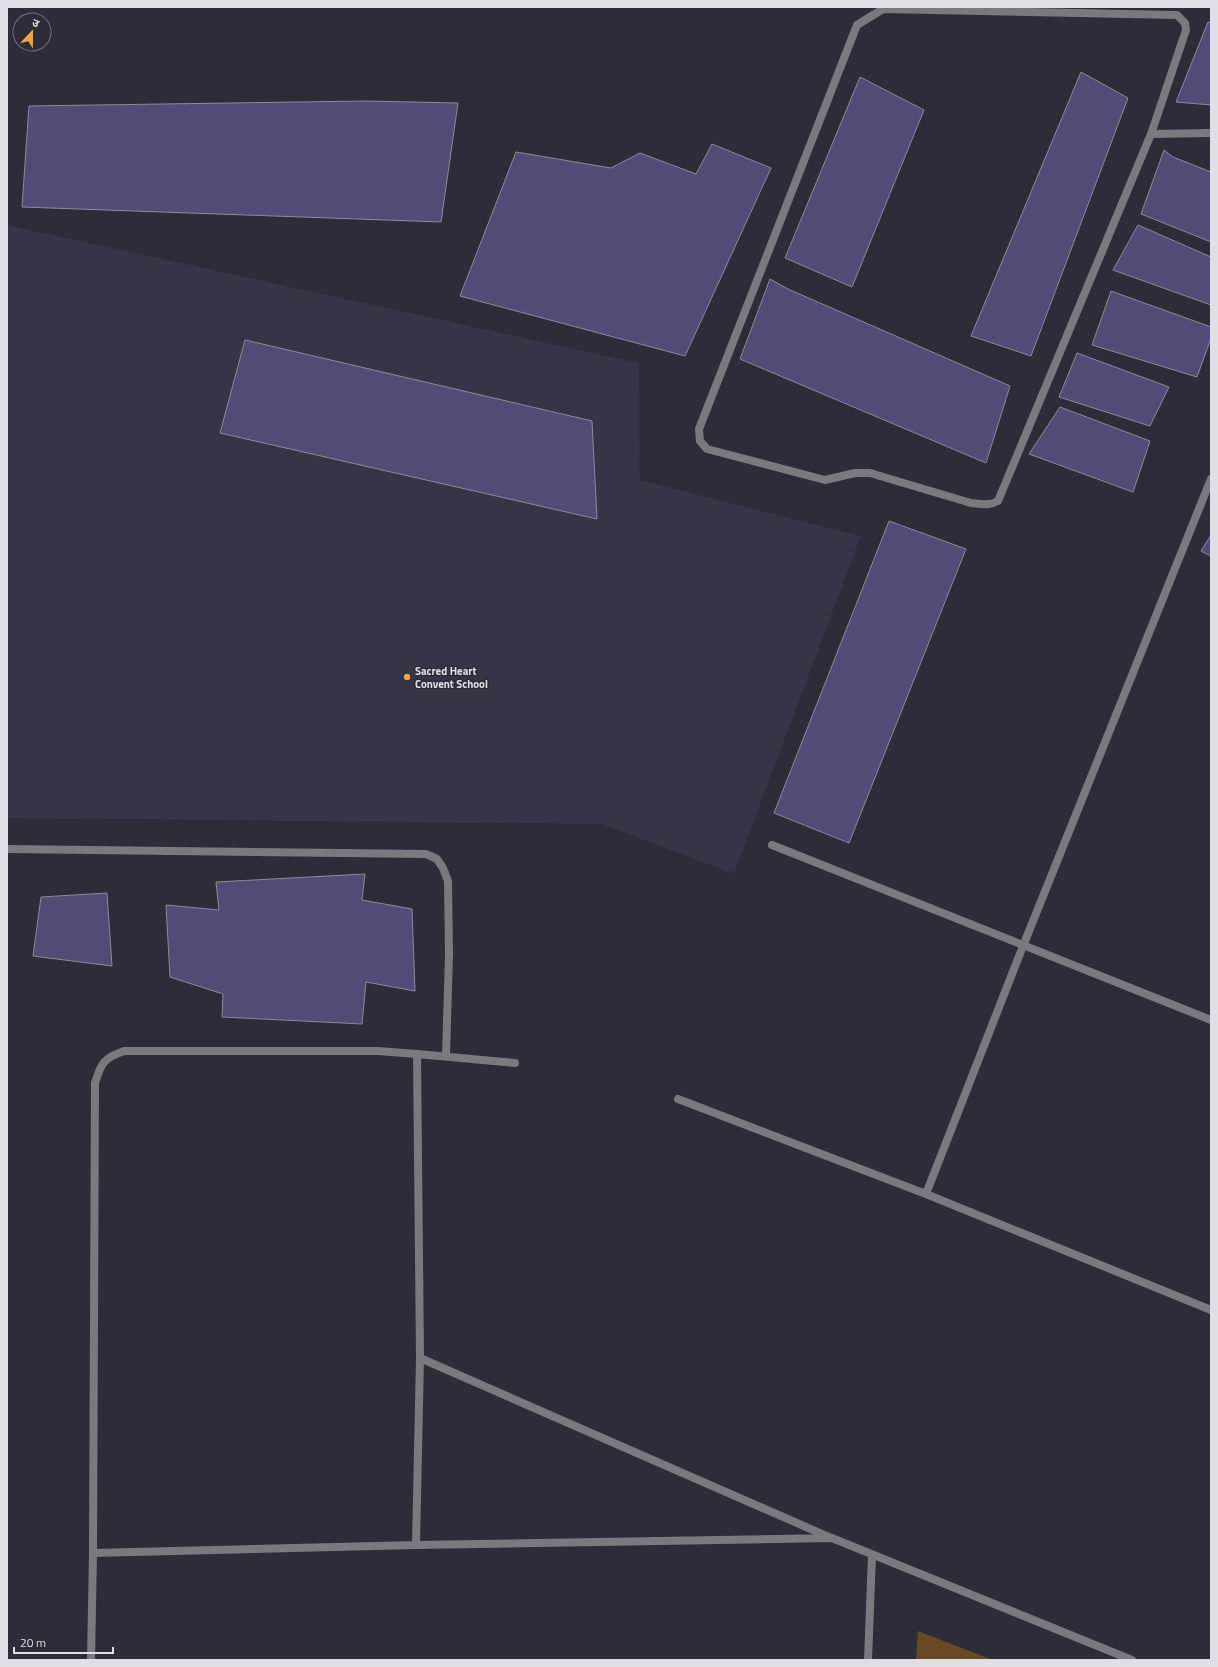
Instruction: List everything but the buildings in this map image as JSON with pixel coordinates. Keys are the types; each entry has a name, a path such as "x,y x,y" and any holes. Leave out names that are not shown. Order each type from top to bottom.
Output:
{"street":[{"path":"883,9 1177,15 1185,22 1186,30 1151,134 998,501 992,504 984,505 971,503 870,473 855,473 824,480 707,449 700,441 699,429 857,25 869,16 883,9"},
{"path":"1151,134 1211,133"},
{"path":"926,1194 1023,946 1211,479"},
{"path":"772,845 1211,1020"},
{"path":"7,849 426,854 437,859 443,868 448,881 449,955 446,1056"},
{"path":"91,1660 96,1083 100,1066 110,1056 124,1051 378,1051 514,1063"},
{"path":"416,1545 420,1358 417,1054"},
{"path":"678,1099 926,1194 1211,1310"},
{"path":"420,1358 872,1555 1132,1660"},
{"path":"93,1553 416,1545 832,1538"},
{"path":"868,1660 872,1555"}],"shaded area":[{"name":"Sacred Heart Convent School","path":"7,225 639,363 640,480 861,536 734,874 602,824 7,818"},
{"path":"918,1631 993,1660 916,1660"}],"place":[{"name":"Sacred Heart Convent School","path":"407,677"}]}
